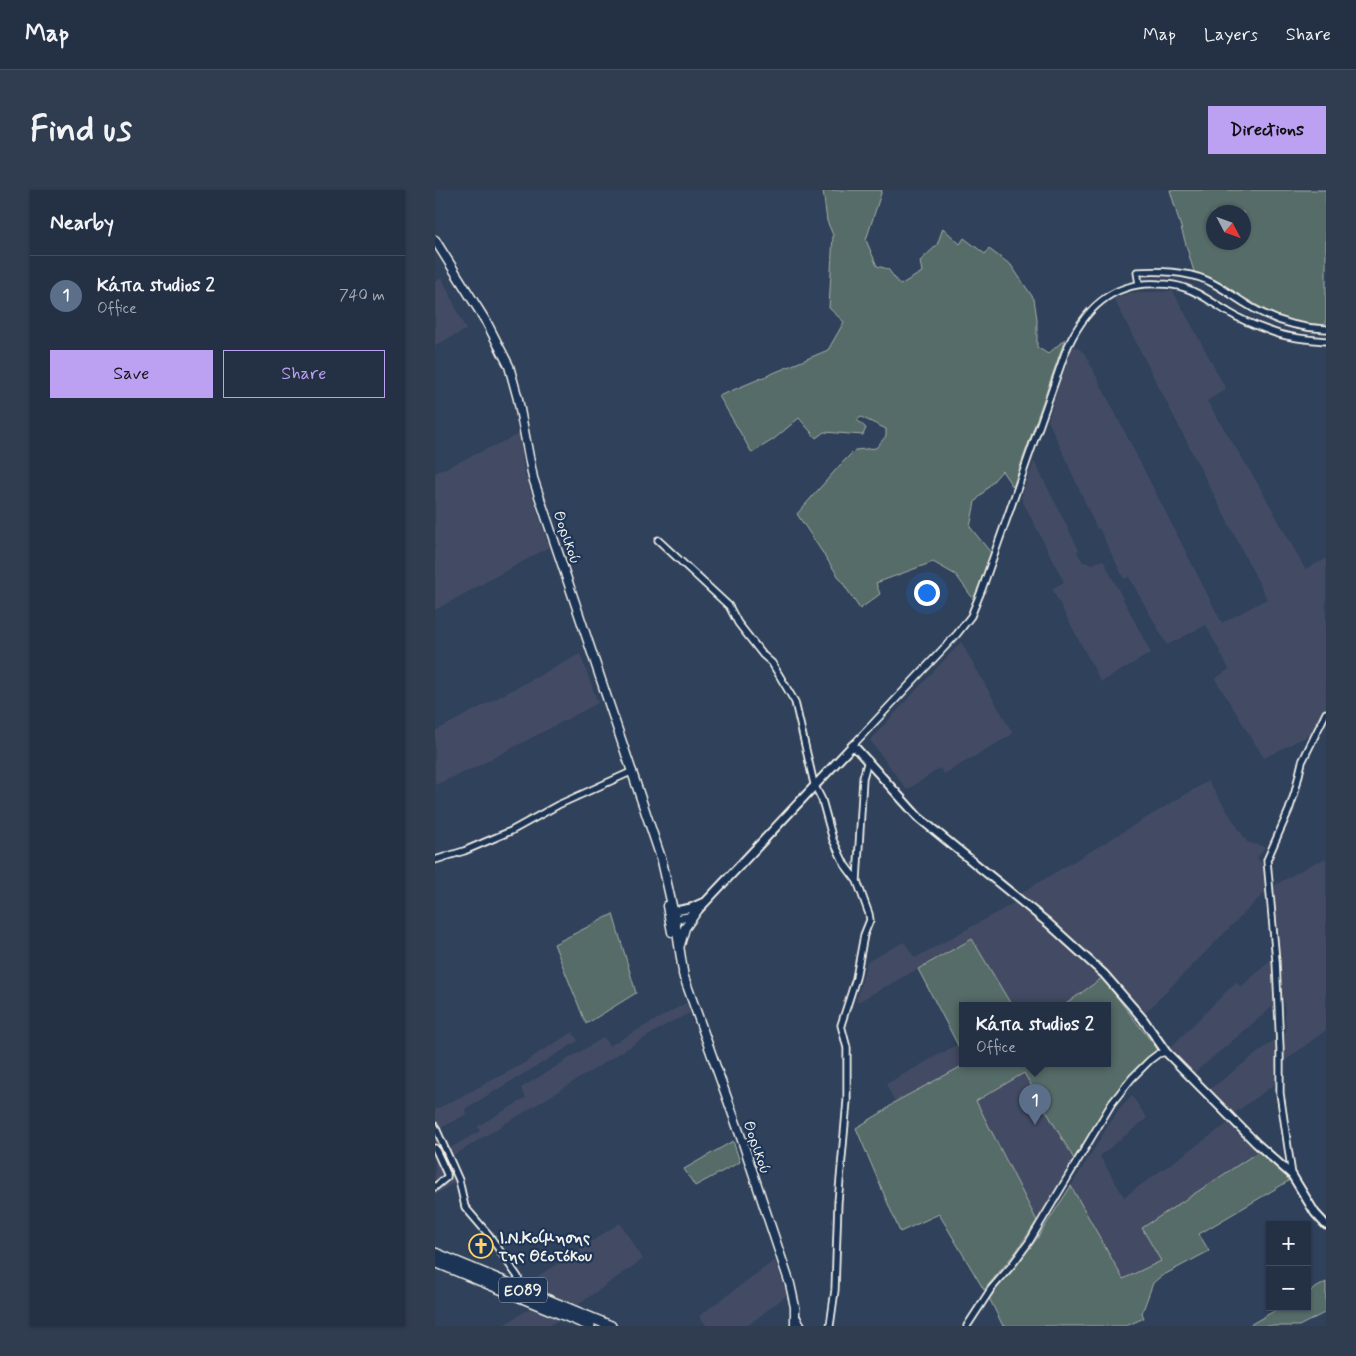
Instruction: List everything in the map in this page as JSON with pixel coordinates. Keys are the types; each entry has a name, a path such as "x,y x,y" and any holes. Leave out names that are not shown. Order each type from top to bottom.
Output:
{"highway":[{"name":"ΕΟ89","path":"435,1253 611,1326"},
{"name":"ΕΟ89","path":"435,1262 590,1326"}],"main road":[{"name":"Θορικού","path":"435,240 487,322 509,366 516,390 533,478 662,861 675,948 743,1142 794,1299 795,1326"},
{"path":"681,957 680,947 683,932 690,919 697,912"},
{"name":"Θορικού","path":"671,916 684,978"}],"street":[{"path":"1139,284 1137,272 1163,271 1189,275 1206,280 1270,318 1289,325 1326,329"},
{"path":"671,916 688,917 697,912 957,634 971,616 983,589 1065,354 1075,331 1096,305 1122,289 1139,284 1183,287 1229,312 1270,331 1286,336 1326,341"},
{"path":"658,540 729,606 738,624 763,655 772,663 795,702 815,784 822,800 833,840 845,865 857,881 870,920 864,935 856,978 841,1024 847,1048 847,1101 838,1202 835,1290 830,1326"},
{"path":"1293,1175 1280,1093 1276,961 1267,860 1295,792 1302,762 1326,713"},
{"path":"853,745 918,817 1048,923 1104,974 1143,1019 1166,1052 1256,1143 1293,1175 1315,1213 1326,1225"},
{"path":"857,881 863,778 868,760"},
{"path":"435,860 464,851 511,831 558,805 633,771"},
{"path":"671,916 707,900"},
{"path":"967,1326 991,1289 1012,1266 1029,1242 1112,1103 1131,1078 1150,1060 1158,1054 1166,1052"},
{"path":"435,1126 459,1180 465,1207 489,1235 518,1277 520,1288"},
{"path":"435,1148 447,1177 435,1187"},
{"path":"796,1316 802,1326"}],"shaded area":[{"path":"442,278 466,330 435,345 435,282"},
{"path":"1173,291 1226,389 1207,401 1261,489 1305,569 1326,559 1326,706 1315,732 1264,758 1215,679 1229,669 1206,625 1167,645 1129,577 1124,579 1099,528 1097,529 1048,420 1072,346 1078,348 1085,354 1222,623 1267,599 1114,299 1130,293"},
{"path":"519,434 524,472 549,547 435,610 435,473"},
{"path":"1034,461 1079,550 1077,552 1081,559 1083,562 1092,564 1103,560 1151,653 1101,682 1052,589 1064,582 1021,498"},
{"path":"961,642 1013,734 944,774 940,768 907,790 870,740"},
{"path":"580,654 598,703 476,767 435,785 435,731"},
{"path":"1208,781 1247,842 1265,847 1257,858 1263,865 1265,892 1145,1013 1109,973 1069,1002 1010,1002 972,939 856,1003 867,962 904,942 915,958 1025,897 1021,893"},
{"path":"1326,859 1326,1030 1274,1069 1275,1084 1233,1114 1209,1090 1286,1031 1284,997 1193,1074 1168,1050 1236,982 1241,987 1272,959 1278,959 1271,887 1316,862"},
{"path":"686,1003 690,1013 669,1023 451,1157 447,1150 480,1131 478,1126 526,1098 521,1088 604,1037 609,1046"},
{"path":"573,1032 578,1041 465,1109 467,1114 435,1131 435,1110 523,1064"},
{"path":"958,1044 960,1067 895,1102 886,1084"},
{"path":"1024,1073 1074,1159 1037,1221 976,1101"},
{"path":"1132,1096 1147,1118 1100,1156 1124,1197 1231,1121 1261,1150 1142,1228 1162,1261 1123,1279 1071,1186 1118,1110"},
{"path":"435,1133 455,1182 435,1195"},
{"path":"620,1223 643,1259 576,1306 528,1286 537,1277"},
{"path":"775,1260 787,1295 747,1326 707,1326 699,1316"},
{"path":"532,1307 561,1318 549,1326 502,1326"}],"green space":[{"path":"823,190 882,190 866,240 877,266 888,269 900,285 922,272 920,261 937,245 943,228 960,244 964,238 985,254 989,249 1011,265 1034,299 1037,319 1037,347 1048,354 1065,339 1013,487 1002,471 975,502 970,527 991,553 974,600 956,575 933,562 876,583 880,594 860,609 797,514 855,450 876,448 886,436 886,429 861,417 857,420 866,428 863,435 824,432 816,438 799,418 774,439 752,453 719,396 828,350 844,322 829,308 833,235 827,221"},
{"path":"1170,190 1326,190 1326,326 1289,320 1257,305 1211,279 1194,272"},
{"path":"613,914 636,993 586,1024 554,944"},
{"path":"972,939 1010,1002 959,1002 959,1047 918,969"},
{"path":"1102,978 1158,1050 1134,1071 1098,1119 1074,1159 1024,1073 976,1101 1037,1221 1015,1253 984,1290 939,1214 900,1232 856,1128 895,1102 960,1067 1111,1067 1111,1002 1069,1002"},
{"path":"733,1141 740,1162 695,1186 684,1169"},
{"path":"1261,1150 1292,1179 1199,1234 1209,1251 1160,1277 1153,1283 1142,1313 1144,1318 1126,1326 1003,1326 989,1298 1036,1240 1071,1186 1123,1279 1161,1261 1142,1228"},
{"path":"1326,1282 1326,1312 1299,1326 1248,1326 1274,1311 1311,1311 1311,1291"}],"place":[{"name":"Κάπα studios 2","path":"1035,1125"},
{"name":"Ι.Ν.Κοίμησης της Θεοτόκου","path":"481,1246"}]}
